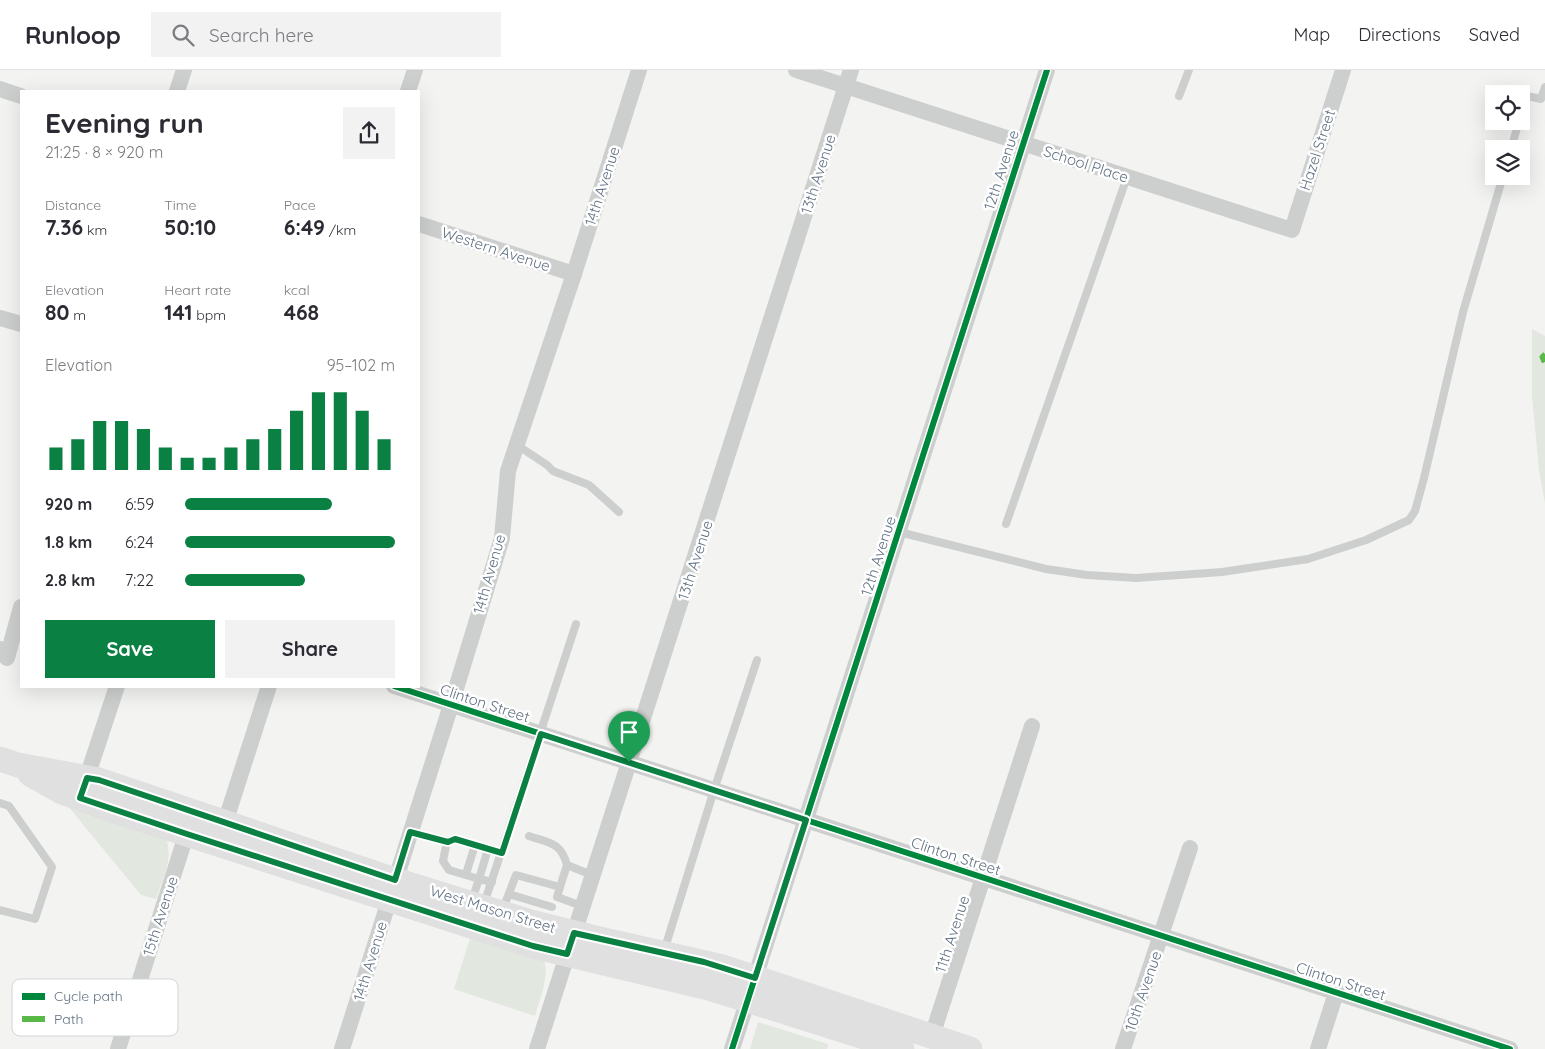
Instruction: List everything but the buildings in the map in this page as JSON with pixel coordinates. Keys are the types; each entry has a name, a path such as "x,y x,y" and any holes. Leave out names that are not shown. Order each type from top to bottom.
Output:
{"main road":[{"name":"West Mason Street","path":"9,762 221,834 392,889 533,946 571,944 664,953 704,962 970,1049"},
{"name":"West Mason Street","path":"392,889 491,904 548,916 571,944 902,1049"}],"street":[{"path":"177,90 184,70"},
{"path":"408,90 415,70"},
{"name":"14th Avenue","path":"342,1049 502,538 508,471 574,274 639,70"},
{"name":"School Place","path":"796,70 1292,230"},
{"name":"13th Avenue","path":"537,1049 851,70"},
{"name":"12th Avenue","path":"732,1049 1046,70"},
{"name":"Hazel Street","path":"1292,230 1342,70"},
{"path":"0,89 20,96"},
{"name":"Western Avenue","path":"420,224 574,274"},
{"path":"0,318 20,324"},
{"path":"0,649 7,658 20,611"},
{"path":"84,788 116,688"},
{"path":"221,834 267,688"},
{"name":"Clinton Street","path":"400,688 1510,1049"},
{"name":"11th Avenue","path":"932,1036 1032,726"},
{"name":"15th Avenue","path":"140,979 190,823"},
{"name":"10th Avenue","path":"1123,1049 1190,848"},
{"path":"1318,1049 1336,992"},
{"name":"15th Avenue","path":"118,1049 122,1036"}],"lane":[{"path":"1180,96 1189,70"},
{"path":"1530,97 1541,99 1545,87"},
{"path":"1006,524 1127,177"},
{"path":"899,532 1046,569 1087,575 1136,578 1222,572 1308,559 1366,540 1409,520 1415,511 1420,493 1471,281 1500,185"},
{"path":"517,445 553,471 589,485 619,512"},
{"path":"491,904 492,882 576,624"},
{"path":"664,953 714,790 757,660"},
{"path":"0,803 9,806 52,867 35,919 0,910"},
{"path":"410,832 448,842 455,839 502,853"},
{"path":"529,836 559,847 565,856 567,865 557,898 548,916"},
{"path":"448,842 443,861 449,870 492,882"},
{"path":"466,874 475,845"},
{"path":"488,849 479,879 491,904"},
{"path":"567,865 592,875"},
{"path":"491,904 516,875 560,887"},
{"path":"557,898 582,906"}],"shaded area":[{"path":"1532,329 1545,336 1545,503 1539,470 1532,396"},
{"path":"63,800 165,837 168,844 168,860 156,899 141,895"},
{"path":"471,935 544,961 546,967 545,981 535,1016 454,989"},
{"path":"758,1022 828,1044 827,1049 750,1049"}],"marked path":[{"path":"1545,354 1542,357 1545,364"}],"cycle path":[{"path":"732,1049 1047,70"},
{"path":"400,688 1510,1049"}],"route":[{"path":"541,734 629,762 806,820 755,978 704,962 574,933 567,954 533,946 80,798 87,778 99,780 395,880 410,832 448,842 455,839 502,853 541,734"}]}
